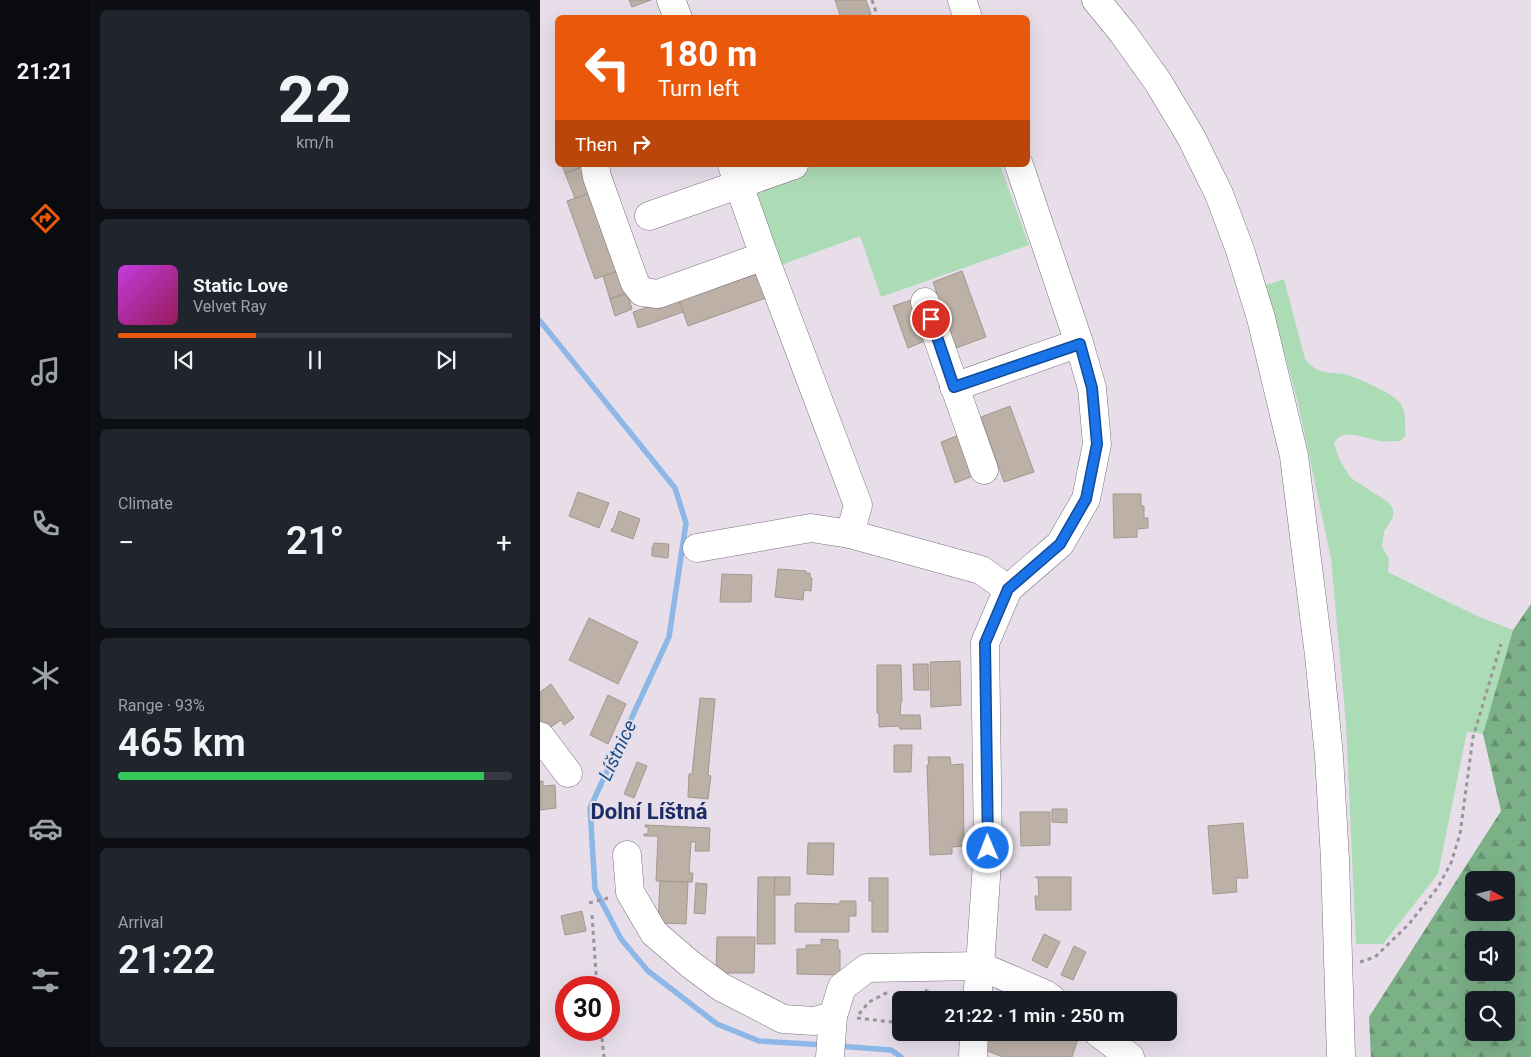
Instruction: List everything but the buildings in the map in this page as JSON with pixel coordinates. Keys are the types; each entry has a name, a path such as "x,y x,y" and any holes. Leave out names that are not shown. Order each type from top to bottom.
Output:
{"street":[{"path":"672,0 677,15"},
{"path":"962,0 967,15"},
{"path":"1096,0 1123,33 1158,82 1191,137 1223,204 1240,250 1261,318 1294,456 1319,655 1329,756 1335,859 1341,1057"},
{"path":"595,167 597,177 635,283 642,292 658,294 764,256"},
{"path":"649,216 736,175 782,167"},
{"path":"978,991 988,848 985,643 1008,589 1060,544 1086,499 1097,444 1092,388 1080,344 1020,167"},
{"path":"736,175 764,256 858,505 850,534"},
{"path":"925,302 984,470"},
{"path":"954,387 1080,344"},
{"path":"697,548 811,528 850,534 981,570 1008,589"},
{"path":"540,736 568,773"},
{"path":"627,855 630,892 649,925 654,933 690,964 721,987 783,1019 833,1022"},
{"path":"830,1057 833,1022 842,987 867,968 980,966 1038,991"},
{"path":"973,1057 974,1041"},
{"path":"1109,1041 1130,1057"}],"path":[{"path":"872,0 877,15"},
{"path":"1337,964 1356,963 1375,958 1409,924 1438,887 1451,863 1460,834 1472,737 1500,644"},
{"path":"589,903 610,897"},
{"path":"592,915 596,976"},
{"path":"919,987 926,991"},
{"path":"890,991 869,1002 856,1018 892,1022"},
{"path":"602,1041 604,1057"}],"green space":[{"path":"804,167 1001,167 1029,245 881,297 860,236 781,265 755,191 758,183"},
{"path":"1284,279 1305,359 1309,364 1318,370 1356,378 1390,395 1402,406 1405,418 1405,436 1400,441 1380,441 1348,435 1342,436 1334,444 1340,461 1351,478 1388,502 1393,509 1393,517 1384,532 1382,547 1389,558 1388,572 1477,616 1513,630 1483,734 1467,732 1438,874 1383,944 1356,944 1346,724 1331,559 1298,403 1266,285"},
{"path":"1531,604 1531,1057 1371,1057 1369,1017 1501,811 1483,734 1513,630"}],"waterway":[{"name":"Líštnice","path":"540,321 675,488 686,523 669,637 590,808 595,889 621,939 648,971 717,1024 759,1041 824,1045"},
{"name":"Líštnice","path":"838,1046 891,1050 901,1057"}],"district":[{"name":"Dolní Líštná","path":"649,811"}],"route":[{"path":"931,319 954,387 1080,344 1092,388 1097,444 1086,499 1060,544 1008,589 985,643 988,848"}]}
